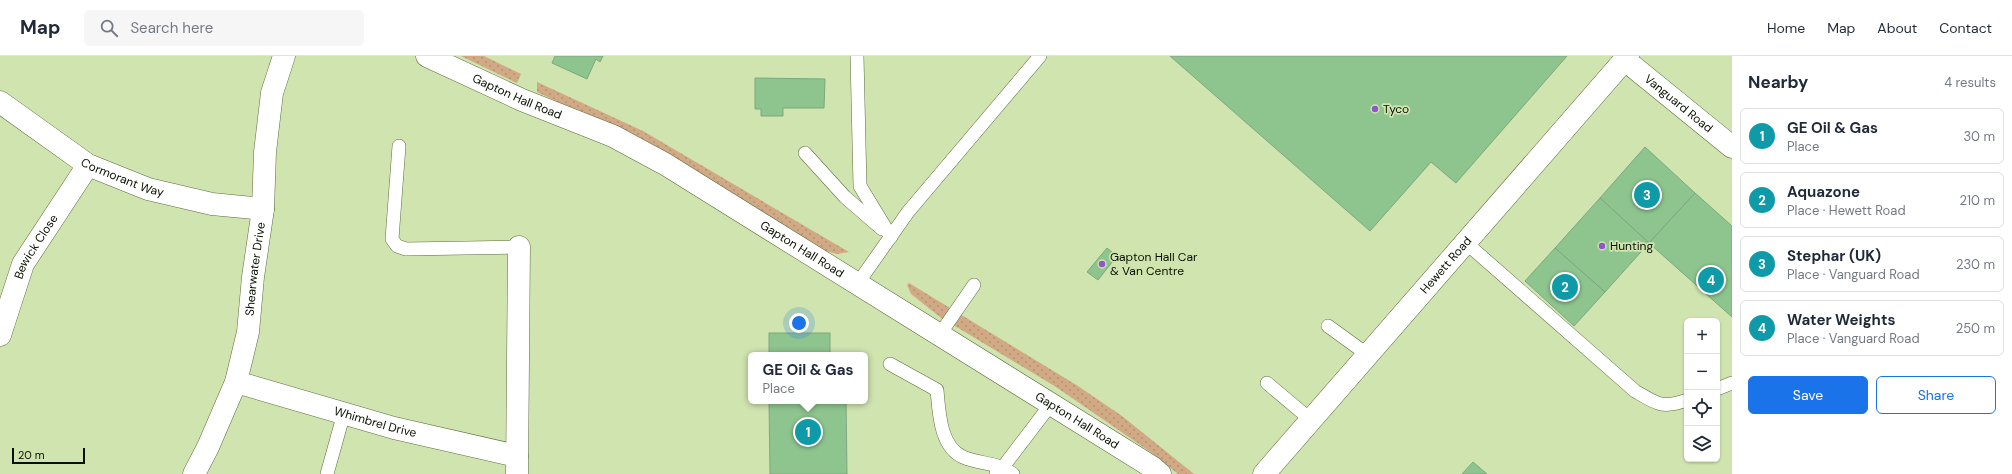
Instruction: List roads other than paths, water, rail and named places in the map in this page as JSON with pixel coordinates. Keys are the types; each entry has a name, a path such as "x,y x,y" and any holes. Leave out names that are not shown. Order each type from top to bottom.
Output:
{"street":[{"name":"Shearwater Drive","path":"194,474 208,447 236,382 248,332 253,277 263,209 265,152 272,93 284,56"},
{"name":"Gapton Hall Road","path":"427,56 522,100 613,136 665,164 1052,404 1160,474"},
{"name":"Vanguard Road","path":"1626,58 1732,147"},
{"name":"Hewett Road","path":"1264,474 1626,58"},
{"name":"Cormorant Way","path":"0,102 88,165 148,189 212,204 263,209"},
{"name":"Bewick Close","path":"0,335 23,264 88,165"},
{"name":"Whimbrel Drive","path":"236,382 517,465 519,247"}],"lane":[{"path":"857,56 860,186 891,237"},
{"path":"858,283 908,212 1040,56"},
{"path":"399,146 392,239 397,246 406,249 519,247"},
{"path":"805,153 844,198 891,237"},
{"path":"1465,242 1635,391 1664,405 1670,406 1684,401"},
{"path":"940,334 974,285"},
{"path":"1328,326 1368,355"},
{"path":"890,364 937,390 940,415 947,443 962,457 1004,472 1052,404"},
{"path":"1267,383 1311,420"},
{"path":"1720,388 1732,383"},
{"path":"327,474 344,413"}],"place":[{"name":"Tyco","path":"1375,109"},
{"name":"Stephar (UK)","path":"1647,195"},
{"name":"Hunting","path":"1602,246"},
{"name":"Gapton Hall Car & Van Centre","path":"1102,264"},
{"name":"Water Weights","path":"1711,280"},
{"name":"Aquazone","path":"1565,287"},
{"name":"GE Oil & Gas","path":"808,432"}]}
